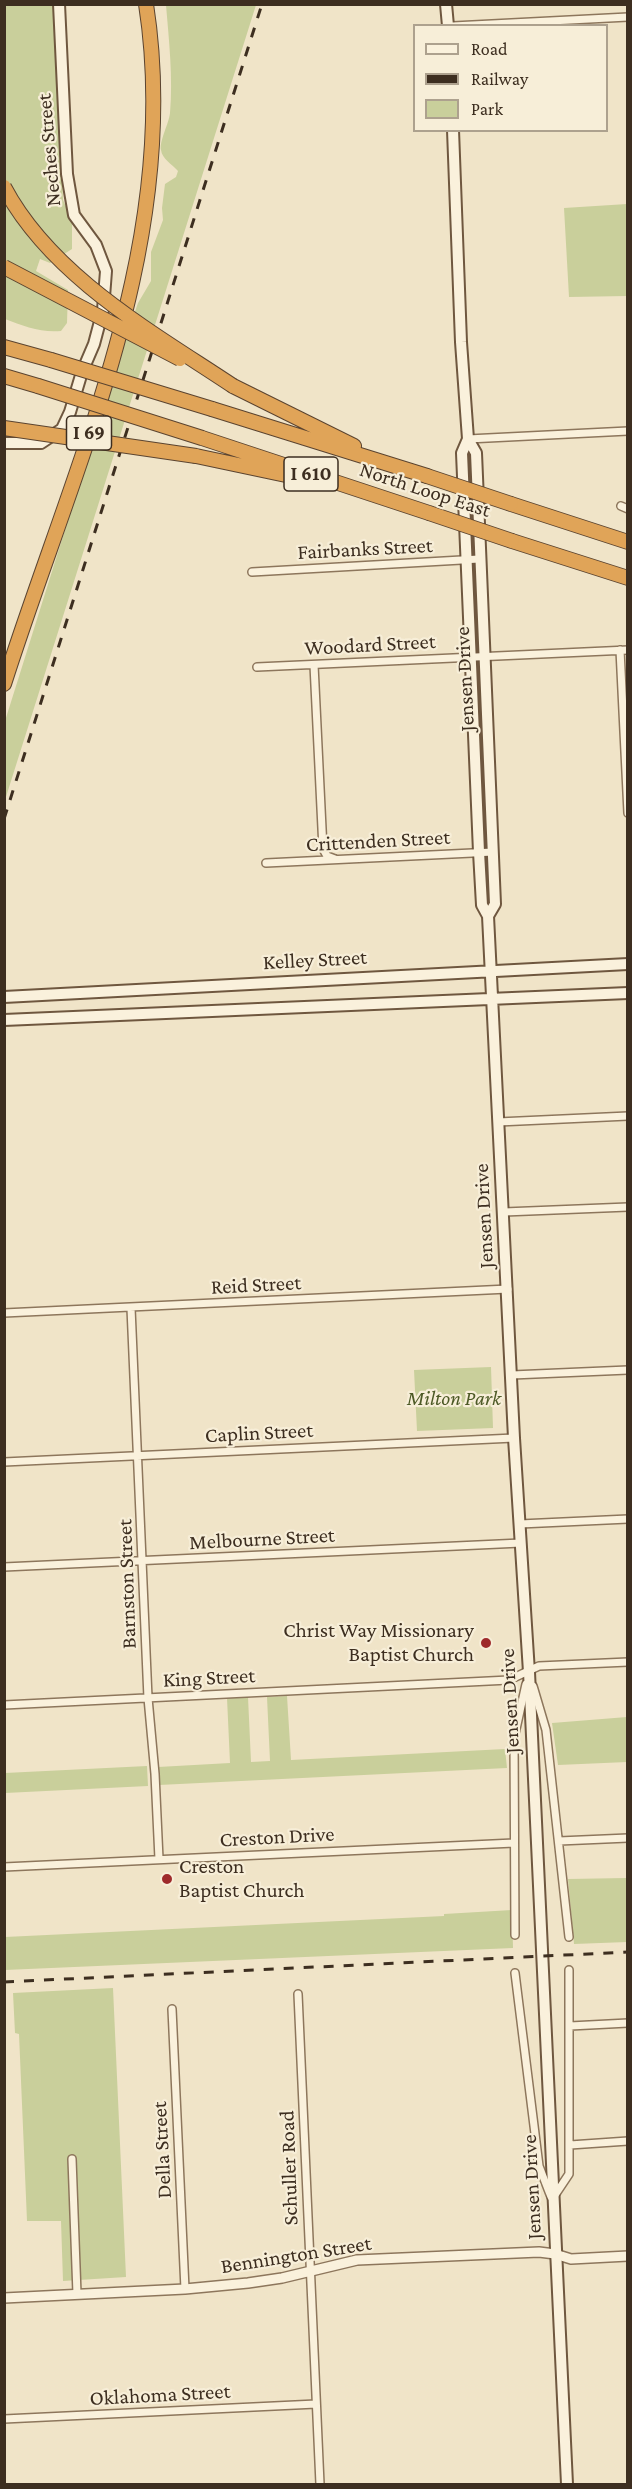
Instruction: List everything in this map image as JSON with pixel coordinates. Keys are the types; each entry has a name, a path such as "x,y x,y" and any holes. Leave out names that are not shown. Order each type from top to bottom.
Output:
{"highway":[{"name":"I 69","path":"4,684 118,348 144,229 150,176 152,99 146,4"},
{"path":"4,187 35,235 68,269 138,321 233,386"},
{"path":"4,267 233,386 405,469"},
{"name":"North Loop East","path":"4,346 405,469 627,542"},
{"name":"North Loop East","path":"4,376 202,438 627,578"},
{"path":"4,429 196,456 297,478 424,512"}],"main road":[{"name":"Neches Street","path":"4,443 41,443 62,429 94,344 103,310 106,271 96,245 74,215 67,174 59,4"},
{"path":"446,4 448,24"},
{"name":"Jensen Drive","path":"453,132 461,342 468,439 476,453 495,904 488,916"},
{"name":"Jensen Drive","path":"468,439 462,453 479,852 482,905 488,916 514,1438 529,1672 567,2484"},
{"name":"Kelley Street","path":"4,997 627,964"},
{"path":"4,1020 627,993"}],"street":[{"path":"492,24 627,17"},
{"path":"468,439 627,431"},
{"name":"Fairbanks Street","path":"252,572 479,559"},
{"path":"624,650 627,813"},
{"name":"Woodard Street","path":"258,667 624,650"},
{"path":"314,665 323,849 327,856 338,860"},
{"name":"Crittenden Street","path":"266,863 493,852"},
{"path":"498,1122 627,1116"},
{"path":"504,1212 627,1208"},
{"name":"Reid Street","path":"4,1312 508,1289"},
{"name":"Barnston Street","path":"131,1308 148,1698 155,1774 159,1860"},
{"path":"512,1375 627,1370"},
{"name":"Caplin Street","path":"4,1462 514,1438"},
{"path":"520,1524 627,1519"},
{"name":"Melbourne Street","path":"4,1567 521,1543"},
{"name":"King Street","path":"4,1704 509,1680 538,1666 627,1662"},
{"path":"529,1672 546,1730 569,1937"},
{"path":"515,1935 514,1738 529,1672"},
{"path":"559,1841 627,1838"},
{"name":"Creston Drive","path":"4,1867 514,1843"},
{"path":"552,2200 569,2175 569,1970"},
{"path":"515,1973 539,2166 552,2200"},
{"name":"Schuller Road","path":"298,1994 320,2484"},
{"name":"Della Street","path":"172,2009 185,2289"},
{"path":"570,2025 627,2023"},
{"path":"570,2145 627,2141"},
{"path":"72,2159 77,2294"},
{"name":"Bennington Street","path":"4,2298 185,2289 282,2278 357,2260 538,2252 571,2259 627,2256"},
{"name":"Oklahoma Street","path":"4,2419 316,2404"}],"green space":[{"path":"4,5 54,5 63,200 72,220 72,249 50,263 40,259 36,271 68,290 67,323 61,331 39,330 5,319"},
{"path":"166,5 256,5 5,800 5,721 119,358 138,303 151,281 151,252 163,220 165,184 176,177 178,171 165,159 161,150 171,100"},
{"path":"627,204 627,296 569,297 564,208"},
{"name":"Milton Park","path":"491,1367 493,1428 417,1431 414,1370"},
{"path":"287,1696 291,1760 505,1749 507,1768 159,1785 158,1767 230,1763 227,1698 248,1697 251,1762 270,1761 267,1697"},
{"path":"627,1717 627,1762 558,1765 552,1723"},
{"path":"147,1766 148,1786 5,1793 5,1773"},
{"path":"626,1878 627,1942 574,1944 568,1879"},
{"path":"512,1910 513,1948 5,1970 5,1937 444,1916 444,1914"},
{"path":"113,1988 126,2277 63,2281 61,2221 27,2221 19,2034 15,2033 13,1993"}],"railway":[{"path":"4,819 262,4"},
{"path":"4,1982 628,1952"}],"place":[{"name":"Christ Way Missionary Baptist Church","path":"486,1643"},
{"name":"Creston Baptist Church","path":"167,1879"}]}
